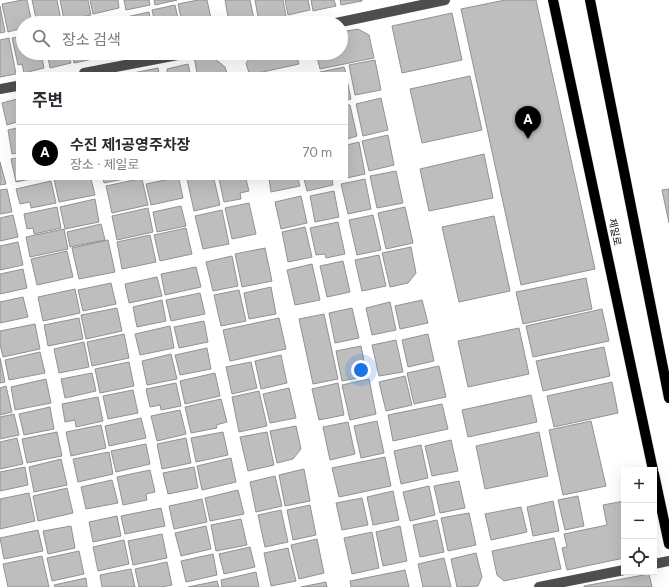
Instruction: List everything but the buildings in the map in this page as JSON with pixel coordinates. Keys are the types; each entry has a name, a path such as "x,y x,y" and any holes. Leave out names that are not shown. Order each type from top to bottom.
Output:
{"main road":[{"name":"제일로","path":"553,0 652,467"},
{"name":"제일로","path":"590,0 669,398"},
{"path":"657,488 669,544"}],"street":[{"path":"348,20 445,0"},
{"path":"89,72 152,60"},
{"path":"0,89 16,86"},
{"path":"657,563 669,561"},
{"path":"539,587 621,571"}],"place":[{"name":"수진 제1공영주차장","path":"528,139"}]}
